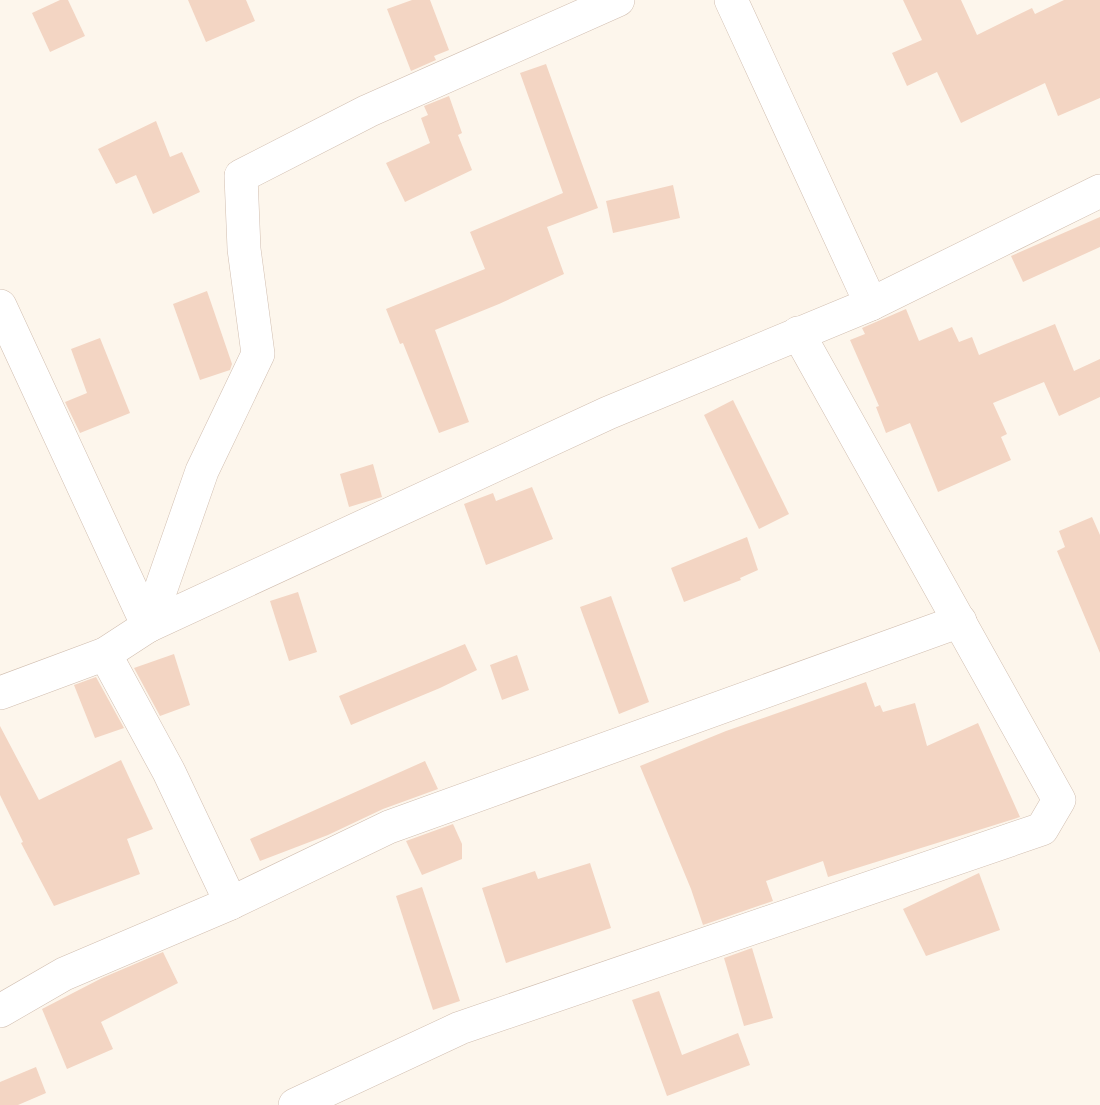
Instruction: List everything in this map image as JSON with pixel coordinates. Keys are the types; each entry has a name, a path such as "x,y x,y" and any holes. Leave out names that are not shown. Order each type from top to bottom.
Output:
{"street":[{"path":"148,626 202,471 258,354 244,249 241,176 368,111 618,0"},
{"path":"731,0 871,304"},
{"path":"0,693 105,654 148,626 608,413 871,304 1100,191"},
{"path":"0,306 148,626"},
{"path":"295,1105 460,1028 1042,829 1059,800 798,333"},
{"path":"0,1011 64,974 231,903 389,827 960,621"},
{"path":"105,654 169,772 231,903"}],"building":[{"path":"60,0 68,0 85,36 50,52 32,13"},
{"path":"188,0 246,0 255,21 206,42"},
{"path":"412,0 430,0 449,50 434,56 436,60 411,71 387,9"},
{"path":"903,0 961,0 977,35 1032,8 1035,14 1064,0 1100,0 1100,98 1058,116 1045,83 961,123 937,72 907,86 892,53 922,40"},
{"path":"546,64 598,208 547,227 564,274 435,330 469,422 439,433 403,343 400,344 386,309 485,269 470,232 563,193 520,73"},
{"path":"449,96 462,133 458,135 472,170 405,202 386,163 430,143 421,118 428,115 424,106"},
{"path":"156,121 170,157 182,152 200,192 153,214 136,175 116,184 98,149"},
{"path":"673,185 680,218 613,233 606,201"},
{"path":"1100,217 1100,247 1023,282 1011,256"},
{"path":"207,291 232,364 230,370 200,380 173,304"},
{"path":"906,309 919,341 952,327 959,342 972,337 979,355 1055,324 1074,371 1100,359 1100,397 1059,416 1044,382 993,403 1007,434 1001,437 1011,460 938,492 910,423 886,433 876,407 879,406 850,340 865,334 862,328"},
{"path":"100,338 130,413 80,433 65,402 87,393 71,349"},
{"path":"733,400 789,514 759,529 704,415"},
{"path":"373,464 382,497 349,507 340,474"},
{"path":"532,487 553,539 486,565 464,504 493,493 496,501"},
{"path":"1092,517 1100,535 1100,653 1057,551 1065,547 1059,531"},
{"path":"747,537 758,570 740,578 741,580 684,602 671,568"},
{"path":"298,592 317,652 289,661 270,601"},
{"path":"611,596 649,702 619,714 580,607"},
{"path":"465,644 477,670 351,725 339,696"},
{"path":"174,654 190,705 160,716 134,668"},
{"path":"517,655 529,690 502,700 490,665"},
{"path":"96,677 124,728 95,738 74,685"},
{"path":"866,682 875,707 880,705 883,712 915,703 927,746 978,723 1020,817 828,877 823,861 766,881 773,901 703,925 691,889 640,766 726,731"},
{"path":"0,726 39,800 121,760 153,829 127,839 140,874 54,906 21,843 23,842 0,795"},
{"path":"425,761 438,789 383,809 328,835 260,861 250,839"},
{"path":"453,824 462,844 462,859 422,875 406,841"},
{"path":"590,863 611,928 506,963 482,888 535,871 538,879"},
{"path":"979,873 1000,930 926,956 903,909"},
{"path":"422,887 460,1001 433,1010 396,896"},
{"path":"752,948 773,1018 744,1026 724,958"},
{"path":"163,952 178,983 101,1022 113,1049 67,1069 42,1009 102,978"},
{"path":"659,991 682,1055 738,1033 750,1065 667,1096 632,1000"},
{"path":"36,1067 46,1093 18,1105 0,1105 0,1082"}]}
